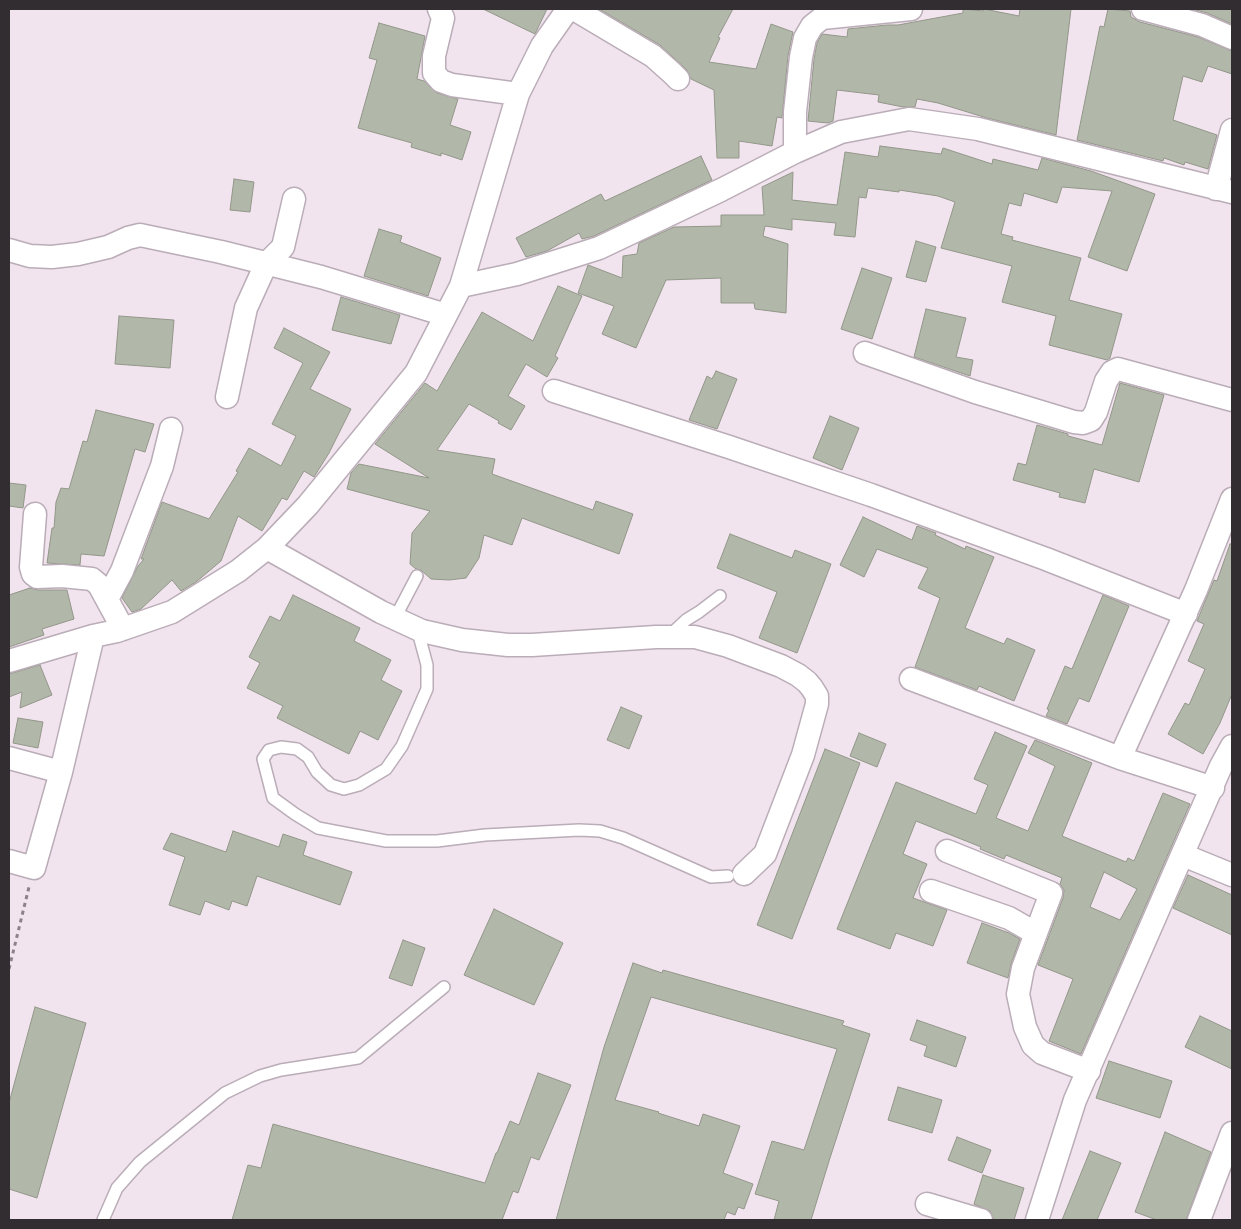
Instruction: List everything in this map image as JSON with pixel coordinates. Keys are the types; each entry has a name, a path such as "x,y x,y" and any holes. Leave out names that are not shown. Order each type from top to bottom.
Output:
{"street":[{"path":"439,9 443,18 434,56 434,73 441,81 452,85 518,94"},
{"path":"9,661 123,629 172,612 238,571 267,548 308,505 416,373 461,286 518,94 542,46 568,9"},
{"path":"574,9 653,56 678,79"},
{"path":"795,152 794,112 799,66 806,38 812,26 822,18 911,9"},
{"path":"1143,9 1202,25 1232,38"},
{"path":"461,286 517,274 599,248 721,190 795,152 841,132 909,119 978,129 1224,190 1232,130"},
{"path":"227,397 246,308 266,264 283,247 294,199"},
{"path":"9,250 30,256 61,256 108,248 128,238 140,235 361,288 446,315"},
{"path":"865,353 975,392 1083,424 1091,420 1096,412 1106,381 1112,372 1118,370 1232,400"},
{"path":"554,392 729,447 871,495 1046,559 1186,614"},
{"path":"107,599 122,571 164,460 171,429"},
{"path":"1120,758 1186,614 1232,499"},
{"path":"35,514 33,574 37,577 62,576 92,579 99,585 123,629"},
{"path":"267,548 395,618 417,628 462,640 508,645 532,645 695,637 728,646 781,666 807,682 817,696 817,704 803,755 765,854 736,875"},
{"path":"9,861 34,868 61,772 94,636"},
{"path":"911,679 1120,758 1213,788"},
{"path":"1037,1220 1072,1108 1113,1010 1213,788 1221,766 1232,746"},
{"path":"9,758 61,772"},
{"path":"947,851 1051,893 1023,968 1018,994 1025,1027 1033,1045 1042,1053 1089,1070"},
{"path":"1183,855 1232,875"},
{"path":"931,891 1009,918 1035,933"},
{"path":"1199,1220 1232,1134"},
{"path":"927,1204 981,1220"}],"lane":[{"path":"395,618 417,576"},
{"path":"668,637 686,620 720,596"},
{"path":"417,628 426,665 427,689 402,746 386,769 359,785 344,789 331,785 318,772 308,757 297,749 281,747 269,750 263,759 273,798 318,828 386,841 437,841 485,835 579,830 600,831 623,838 711,877 736,875"},
{"path":"103,1220 117,1188 140,1162 225,1094 260,1076 281,1070 358,1058 444,987"}],"path":[{"path":"9,969 34,868"}],"building":[{"path":"483,9 547,9 535,34"},
{"path":"599,9 733,9 718,37 720,38 709,62 756,69 771,24 793,32 788,56 782,118 777,117 772,146 739,141 739,158 717,158 714,90 691,79 687,70 660,45"},
{"path":"963,9 983,11 984,9 1019,16 1020,9 1071,9 1056,135 987,118 938,103 917,99 915,107 903,107 878,102 879,95 837,90 833,121 828,123 808,121 814,59 817,43 822,34 847,37 848,29 898,25 963,13"},
{"path":"1108,9 1130,11 1131,17 1140,22 1198,37 1232,51 1232,74 1208,66 1202,82 1183,76 1173,120 1217,135 1208,169 1185,162 1184,165 1164,158 1163,161 1077,140 1100,26 1104,27"},
{"path":"1192,9 1232,9 1232,24 1207,13"},
{"path":"379,23 425,36 417,79 424,81 437,93 458,99 450,125 471,132 462,160 441,153 441,156 411,147 412,143 358,128 377,60 369,58"},
{"path":"880,146 941,154 943,148 992,164 993,159 1038,170 1042,158 1091,171 1155,194 1127,271 1088,257 1112,191 1062,187 1057,203 1024,193 1021,206 1009,203 1001,234 1013,237 1012,240 1081,258 1069,300 1122,314 1110,358 1107,360 1049,345 1056,316 1002,302 1012,266 941,248 955,202 938,196 899,190 899,192 868,188 866,198 859,197 855,237 834,235 836,223 792,219 792,230 765,226 763,236 788,244 786,313 755,309 754,303 721,303 721,278 666,280 636,348 602,334 614,306 578,293 588,265 622,278 623,256 637,254 639,243 674,227 721,226 721,215 764,215 762,187 793,172 792,200 837,205 845,152 878,157"},
{"path":"701,156 712,180 594,236 582,239 579,233 547,251 526,257 516,238 601,194 605,201"},
{"path":"234,179 254,182 250,212 230,210"},
{"path":"379,229 402,236 400,242 441,258 428,296 364,276"},
{"path":"916,241 936,247 926,282 906,277"},
{"path":"862,268 892,278 872,339 841,329"},
{"path":"558,286 582,296 555,356 558,358 547,377 526,364 508,396 525,406 511,430 469,404 437,450 495,459 492,474 593,510 596,501 633,514 619,554 522,518 512,545 484,535 479,558 466,578 449,580 431,579 421,570 416,569 410,564 412,533 430,511 347,489 351,473 359,464 429,478 375,444 425,383 437,391 482,312 533,341"},
{"path":"341,297 400,315 391,344 332,330"},
{"path":"926,309 966,318 956,357 973,360 970,376 914,357"},
{"path":"119,316 174,320 170,368 115,364"},
{"path":"284,328 330,352 310,389 351,409 329,453 314,477 304,471 287,500 282,498 262,531 238,516 221,561 196,582 181,591 172,580 141,609 132,612 122,598 138,566 144,559 141,559 162,502 209,519 238,472 236,471 249,448 281,466 296,436 272,424 303,363 274,348"},
{"path":"716,371 737,379 717,429 689,420 707,376 712,379"},
{"path":"1120,383 1164,395 1139,482 1094,469 1085,503 1059,497 1060,493 1013,480 1018,463 1026,465 1037,425 1102,445"},
{"path":"96,410 154,424 145,452 135,449 104,556 81,554 80,565 47,563 52,528 54,528 56,502 61,488 69,489 83,441 87,442"},
{"path":"830,416 859,428 842,470 813,458"},
{"path":"9,483 26,485 23,508 9,506"},
{"path":"863,517 912,540 917,526 936,533 935,535 965,549 966,546 994,557 965,628 1004,644 1007,638 1035,650 1014,701 979,686 977,690 915,667 940,598 918,588 928,568 877,549 864,577 840,565"},
{"path":"730,534 792,558 795,550 831,564 797,653 759,638 777,592 717,568"},
{"path":"1230,544 1232,544 1232,694 1220,723 1203,754 1168,734 1185,703 1189,705 1205,669 1188,661 1204,624 1197,621 1214,580 1217,581"},
{"path":"30,588 38,590 67,590 74,619 42,629 44,635 9,647 9,595"},
{"path":"293,595 360,628 354,641 391,660 381,680 402,691 378,740 360,731 349,754 277,718 283,706 247,688 260,663 249,657 270,616 280,621"},
{"path":"1103,595 1129,606 1089,702 1079,698 1067,724 1046,716 1049,710 1047,709 1065,666 1072,669"},
{"path":"40,665 52,695 20,708 22,692 9,697 9,674"},
{"path":"621,707 642,716 629,749 607,740"},
{"path":"18,718 43,722 38,748 13,743"},
{"path":"995,732 1027,746 996,818 1028,831 1055,766 1028,753 1035,740 1092,763 1062,836 1126,862 1128,858 1134,861 1163,793 1190,804 1081,1054 1049,1041 1073,979 1038,965 1063,898 1064,890 1060,884 1062,878 1006,855 1004,859 980,849 981,847 916,821 903,854 927,864 913,898 947,910 933,946 896,933 890,949 837,929 896,782 976,814 988,785 974,779","holes":["1104,872 1137,889 1120,920 1090,907"]},
{"path":"859,733 886,744 877,767 850,756"},
{"path":"825,749 860,763 792,939 757,925"},
{"path":"233,831 279,847 283,834 307,842 303,855 352,872 340,905 257,876 247,906 232,901 229,910 205,901 200,915 169,905 185,857 163,849 171,833 226,852"},
{"path":"1188,875 1232,895 1232,935 1173,908"},
{"path":"494,909 563,943 534,1005 464,975"},
{"path":"982,923 1020,939 1008,978 967,963"},
{"path":"403,940 425,948 412,986 389,978"},
{"path":"633,963 662,973 663,970 844,1021 842,1025 870,1034 811,1220 774,1220 779,1201 755,1194 772,1141 804,1150 837,1049 651,997 615,1100 659,1112 699,1126 703,1114 740,1126 723,1173 753,1184 744,1209 738,1207 735,1215 727,1212 724,1220 556,1220 604,1047"},
{"path":"35,1007 86,1023 37,1198 9,1189 9,1103"},
{"path":"1200,1016 1232,1031 1232,1069 1185,1047"},
{"path":"917,1020 966,1037 956,1067 924,1056 927,1046 910,1040"},
{"path":"1109,1061 1172,1081 1160,1118 1096,1098"},
{"path":"538,1073 571,1085 539,1160 531,1157 518,1193 513,1191 502,1220 232,1220 248,1165 261,1168 273,1124 485,1183 510,1121 519,1125"},
{"path":"898,1087 942,1100 932,1133 888,1120"},
{"path":"1165,1132 1211,1152 1186,1220 1157,1220 1135,1212"},
{"path":"957,1137 991,1150 982,1173 948,1160"},
{"path":"1090,1151 1121,1163 1097,1220 1062,1220"},
{"path":"983,1175 1024,1188 1014,1220 994,1220 990,1211 974,1204"}]}
